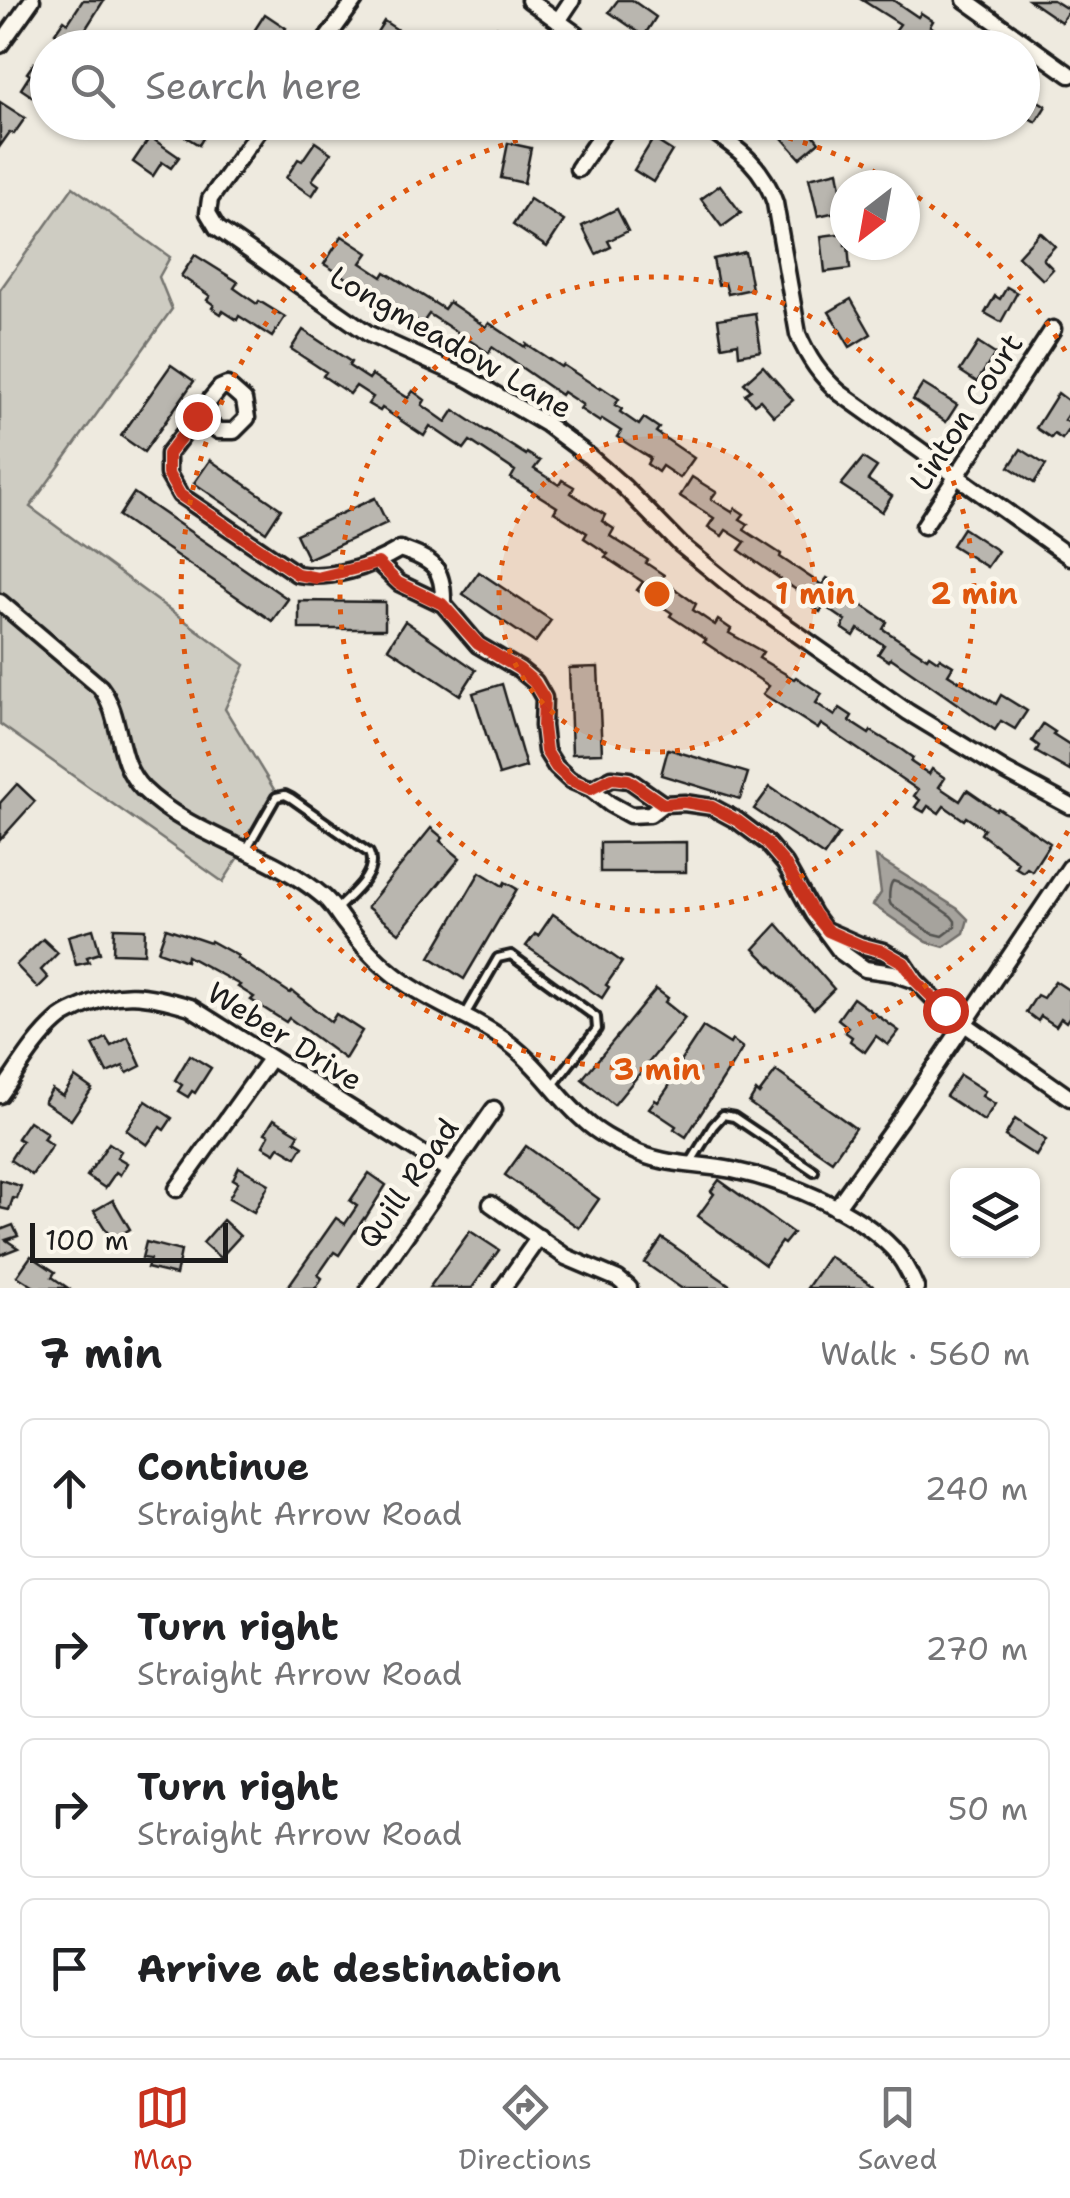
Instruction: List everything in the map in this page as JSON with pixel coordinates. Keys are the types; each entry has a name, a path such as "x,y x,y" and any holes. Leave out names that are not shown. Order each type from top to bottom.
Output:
{"street":[{"path":"0,45 32,0"},
{"path":"333,30 355,0"},
{"path":"529,0 572,30"},
{"path":"558,20 572,0"},
{"path":"964,0 1007,30"},
{"path":"1040,53 1070,74"},
{"name":"Longmeadow Lane","path":"253,140 210,199 210,218 220,230 369,334 469,379 546,424 624,486 681,545 742,595 908,712 1070,806"},
{"path":"578,169 598,140"},
{"path":"725,140 760,170 770,189 798,334 828,384 1070,557"},
{"name":"Linton Court","path":"924,526 1054,329"},
{"path":"197,416 168,454 168,474 180,495 297,574 317,578 378,563 400,549 426,558 444,580 442,604"},
{"path":"378,563 398,583 442,604 478,644 534,682 544,698 546,751 570,780 630,815 650,814 663,804 684,802 712,807 738,821 766,842 785,864 841,952 865,969 916,981"},
{"path":"0,602 100,687 117,720 120,748 128,768 140,786 163,806 264,857 327,899 364,946 402,981 510,1044 584,1120 606,1136 646,1156 773,1180 836,1208 895,1250 916,1288"},
{"path":"591,789 612,778 628,780 663,804"},
{"path":"836,1208 1070,867"},
{"path":"828,931 904,963 945,1010 1070,1098"},
{"name":"Weber Drive","path":"0,1095 42,1036 61,1017 93,1001 124,994 156,996 190,1007 450,1172"},
{"path":"177,1188 270,1059"},
{"name":"Quill Road","path":"368,1288 494,1109"},
{"path":"491,1204 605,1282 630,1288"},
{"path":"502,1288 538,1237"}],"lane":[{"path":"246,849 276,797 284,796 370,853 373,868 336,911"},
{"path":"464,1014 498,958 510,955 596,1017 597,1029 553,1085"},
{"path":"689,1166 723,1115 734,1116 814,1170"}],"shaded area":[{"path":"73,187 170,257 159,277 172,309 30,507 245,665 225,709 278,796 223,882 0,724 0,290"}],"water":[{"path":"876,857 958,909 968,919 964,933 944,947 927,942 873,905 881,893"}],"building":[{"path":"83,0 104,0 85,30 57,30 64,20 68,23"},
{"path":"618,0 632,0 656,17 648,30 635,30 609,12"},
{"path":"862,0 893,0 918,17 921,13 933,21 930,26 936,30 896,30 900,24"},
{"path":"1029,0 1053,0 1069,10 1061,22"},
{"path":"265,14 286,28 285,30 255,30"},
{"path":"384,21 398,30 378,30"},
{"path":"30,75 30,95 21,89"},
{"path":"0,102 25,118 0,146"},
{"path":"148,140 154,140 179,157 171,168 162,162 153,176 133,162"},
{"path":"652,140 672,151 653,182 634,170"},
{"path":"784,140 817,140 819,142 800,158"},
{"path":"315,142 331,153 312,180 319,185 312,196 286,178"},
{"path":"508,143 531,148 524,183 501,178"},
{"path":"830,173 830,213 818,216 809,178"},
{"path":"720,185 741,213 722,227 701,199"},
{"path":"530,199 564,221 547,247 513,225"},
{"path":"617,209 628,231 608,241 611,247 596,254 582,226"},
{"path":"1040,232 1055,246 1043,259 1053,269 1043,280 1018,256"},
{"path":"830,235 830,260 849,260 850,269 825,272 821,236"},
{"path":"342,236 368,253 361,263 382,277 385,272 444,309 449,302 486,327 489,323 601,387 619,399 615,405 622,409 620,412 639,425 644,418 659,428 656,432 694,458 680,478 662,466 658,472 647,464 650,458 617,437 621,431 580,409 583,405 563,392 561,395 492,347 489,353 429,314 422,324 324,264"},
{"path":"745,252 752,289 728,294 725,283 718,285 713,259"},
{"path":"195,255 238,282 234,288 257,304 259,301 285,317 272,337 239,316 237,320 212,308 214,305 207,300 210,296 181,276"},
{"path":"1007,287 1017,293 1001,322 985,313 995,296 1000,299"},
{"path":"851,299 871,334 850,347 829,312"},
{"path":"755,313 761,351 739,355 738,343 722,346 718,319"},
{"path":"303,330 369,379 372,375 408,398 413,391 425,400 422,405 446,422 454,410 540,461 534,469 559,485 562,480 574,487 571,493 605,515 602,521 614,529 610,536 648,560 646,563 664,575 661,579 696,604 693,610 715,625 718,620 731,629 729,633 763,652 759,658 822,694 816,703 835,716 840,708 852,716 849,721 902,750 929,774 932,769 945,778 939,787 960,801 967,790 1050,843 1032,871 1027,868 1023,872 1015,867 1018,862 981,834 984,829 966,817 964,820 944,806 939,813 928,806 924,812 915,807 920,800 914,796 918,790 821,724 818,729 763,694 769,686 637,590 643,582 605,557 608,554 584,538 587,533 554,512 557,507 511,478 515,471 470,441 464,449 430,426 424,436 382,408 380,411 368,404 373,397 356,386 350,394 323,376 326,372 291,349"},
{"path":"978,343 995,354 977,382 960,371"},
{"path":"171,365 194,381 144,452 121,436"},
{"path":"763,366 793,400 774,416 760,400 754,404 745,394 751,390 744,383"},
{"path":"923,384 957,405 946,422 913,400"},
{"path":"1058,393 1070,402 1064,420 1070,427 1062,439 1054,434 1051,438 1036,428"},
{"path":"1021,449 1046,465 1034,483 1009,467"},
{"path":"863,458 877,467 868,480 892,496 882,512 841,485"},
{"path":"210,460 281,509 266,532 194,483"},
{"path":"692,477 716,492 711,499 732,512 735,508 744,514 740,519 748,524 744,530 822,585 827,578 851,594 887,622 883,629 927,658 940,658 953,666 948,674 996,704 1001,695 1027,711 1015,729 1001,721 995,730 891,658 889,661 878,654 884,645 858,629 854,636 842,628 846,621 824,606 820,612 809,604 812,601 739,550 745,542 726,530 722,536 708,527 714,518 680,496"},
{"path":"134,493 288,599 272,621 119,516"},
{"path":"375,498 387,523 308,559 296,534"},
{"path":"963,528 998,551 987,567 952,545"},
{"path":"479,572 551,620 535,643 463,594"},
{"path":"299,601 385,602 385,629 299,629"},
{"path":"405,621 476,670 460,695 388,648"},
{"path":"598,667 602,753 572,754 569,668"},
{"path":"502,684 526,767 499,775 473,693"},
{"path":"1043,724 1070,745 1070,771 1036,752 1039,746 1032,741"},
{"path":"668,749 748,773 740,799 661,775"},
{"path":"17,784 35,801 0,840 0,803"},
{"path":"770,787 839,834 824,856 754,809"},
{"path":"431,828 460,858 399,933 367,907"},
{"path":"686,842 686,872 600,872 600,843"},
{"path":"480,872 503,886 505,882 517,889 464,979 430,957"},
{"path":"553,914 622,962 602,998 526,946"},
{"path":"777,924 834,989 814,1009 754,949"},
{"path":"114,928 145,929 144,954 113,953"},
{"path":"166,928 211,941 292,991 331,1022 336,1014 362,1031 345,1059 289,1018 286,1022 251,1000 254,997 240,985 187,956 186,961 158,951"},
{"path":"93,929 100,953 87,957 89,962 76,965 68,936"},
{"path":"43,939 58,953 41,970 48,978 38,988 16,965"},
{"path":"1055,981 1070,991 1070,1016 1066,1022 1061,1018 1056,1026 1041,1016 1038,1021 1026,1012 1037,995 1043,998"},
{"path":"656,989 685,1018 614,1105 582,1079"},
{"path":"853,998 899,1031 888,1045 876,1036 865,1052 850,1041 852,1037 845,1032 848,1027 838,1019"},
{"path":"703,1027 743,1048 686,1137 649,1108 655,1100 658,1102 676,1076 672,1074"},
{"path":"128,1037 141,1066 127,1073 123,1066 107,1073 93,1045 106,1038 111,1046"},
{"path":"190,1055 211,1068 188,1097 178,1091 182,1085 175,1080"},
{"path":"776,1071 855,1128 832,1161 749,1103"},
{"path":"960,1075 985,1091 982,1096 995,1104 984,1121 946,1096"},
{"path":"75,1077 92,1089 71,1120 44,1102 52,1089 63,1096"},
{"path":"146,1101 172,1118 147,1145 126,1130"},
{"path":"274,1119 299,1134 295,1141 303,1146 296,1157 279,1147 275,1153 263,1146 269,1135 265,1133"},
{"path":"1015,1119 1046,1140 1036,1156 1005,1136"},
{"path":"29,1121 47,1133 43,1139 52,1145 32,1175 10,1160 22,1141 17,1138"},
{"path":"109,1143 121,1151 117,1157 127,1163 105,1188 87,1176"},
{"path":"526,1146 599,1199 579,1228 505,1175"},
{"path":"239,1167 269,1184 254,1212 229,1198 238,1182 233,1179"},
{"path":"369,1173 386,1185 339,1255 334,1252 318,1275 322,1278 316,1288 287,1288 336,1218 345,1224 357,1206 350,1201"},
{"path":"0,1180 21,1186 9,1210 0,1208"},
{"path":"719,1180 793,1233 784,1244 781,1242 765,1265 698,1216"},
{"path":"113,1200 130,1229 112,1240 94,1211"},
{"path":"223,1220 240,1236 220,1258 203,1243"},
{"path":"13,1225 18,1236 6,1240 18,1248 0,1255 0,1230"},
{"path":"470,1231 499,1250 472,1288 429,1288"},
{"path":"662,1238 734,1288 681,1288 645,1263"},
{"path":"146,1242 181,1251 176,1275 147,1268 150,1259 142,1258"},
{"path":"31,1256 55,1272 52,1277 68,1288 36,1288 17,1276"},
{"path":"829,1256 876,1288 807,1288"}],"route":[{"path":"197,416 168,454 168,474 180,495 297,574 317,578 378,563 398,583 442,604 478,644 534,682 544,698 546,751 570,780 591,789 612,778 628,780 663,804 684,802 712,807 738,821 766,842 785,864 828,931 904,963 945,1010"}]}
